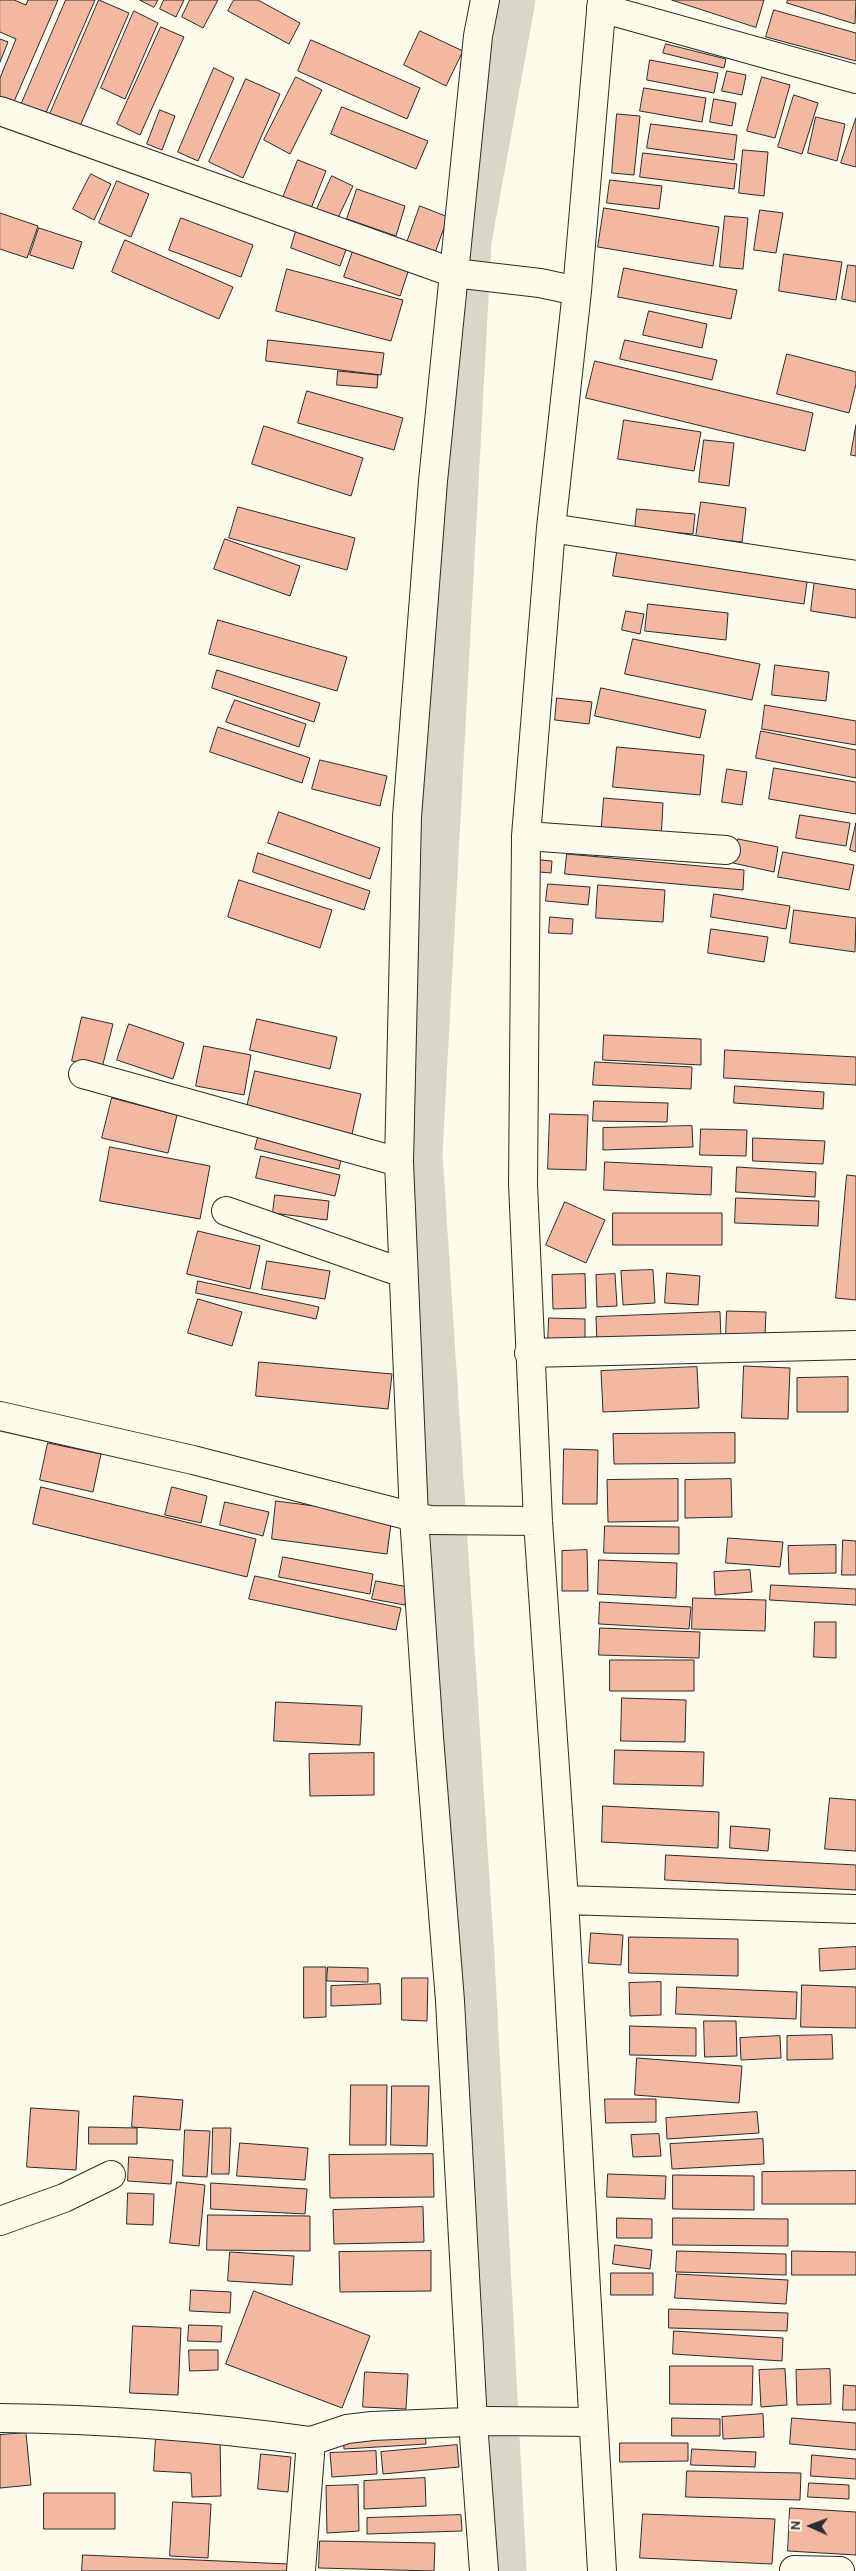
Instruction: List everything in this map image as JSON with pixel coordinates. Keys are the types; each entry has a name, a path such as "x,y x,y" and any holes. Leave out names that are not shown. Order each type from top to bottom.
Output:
{"street":[{"path":"484,2571 481,2422 450,2001 423,1519 403,1273 399,1162 407,817 433,481 460,274 478,36 485,0"},
{"path":"602,2571 564,1900 526,1520 529,1353 523,1184 526,836 550,528 577,291 602,4 856,79"},
{"path":"0,111 460,274 540,283 577,291"},
{"path":"550,528 856,575"},
{"path":"526,836 726,850"},
{"path":"83,1074 399,1162"},
{"path":"226,1211 403,1273"},
{"path":"529,1353 856,1345"},
{"path":"0,1416 193,1460 423,1519 526,1520"},
{"path":"564,1900 856,1909"},
{"path":"0,2221 50,2203 111,2175"},
{"path":"0,2418 70,2419 222,2430 311,2441 346,2429 372,2426 481,2422 594,2422"},
{"path":"301,2571 311,2441"},
{"path":"794,2570 840,2571"}],"building":[{"path":"0,0 14,0 26,5 28,0 58,0 13,104 0,99 0,78 16,39 0,32"},
{"path":"66,0 95,0 45,115 21,105"},
{"path":"99,0 129,13 77,133 47,121"},
{"path":"140,0 158,0 154,7"},
{"path":"164,0 184,0 176,17 160,9"},
{"path":"190,0 218,0 203,28 182,17"},
{"path":"234,0 258,0 300,23 289,44 228,11"},
{"path":"672,0 764,0 756,27"},
{"path":"788,0 856,0 855,24 787,3"},
{"path":"774,10 856,33 856,61 766,37"},
{"path":"134,11 158,23 125,99 101,88"},
{"path":"161,27 184,37 140,135 117,124"},
{"path":"420,31 463,51 446,86 404,65"},
{"path":"0,39 8,42 0,62"},
{"path":"311,40 420,88 407,119 298,71"},
{"path":"666,44 726,59 724,68 663,53"},
{"path":"650,60 718,73 714,93 647,80"},
{"path":"214,68 234,78 198,161 178,152"},
{"path":"727,71 746,75 742,95 722,91"},
{"path":"296,77 322,90 290,154 264,140"},
{"path":"762,77 790,85 775,138 747,131"},
{"path":"246,79 280,94 243,178 209,162"},
{"path":"644,88 706,98 702,122 640,111"},
{"path":"794,95 818,103 802,154 778,147"},
{"path":"714,99 736,103 732,126 710,122"},
{"path":"342,107 428,141 416,169 331,134"},
{"path":"160,110 175,116 162,150 147,144"},
{"path":"617,114 640,116 634,175 612,173"},
{"path":"816,117 845,124 837,161 808,153"},
{"path":"856,118 856,167 841,163"},
{"path":"651,124 737,135 734,160 647,148"},
{"path":"743,150 768,152 764,196 739,193"},
{"path":"643,153 737,164 734,189 640,177"},
{"path":"298,160 326,171 310,211 282,200"},
{"path":"91,174 111,184 94,220 73,209"},
{"path":"332,176 353,186 337,220 316,211"},
{"path":"610,180 662,186 659,209 607,203"},
{"path":"117,181 149,194 131,237 99,223"},
{"path":"357,189 405,206 396,236 347,219"},
{"path":"420,206 448,217 433,258 405,248"},
{"path":"604,208 719,227 713,266 598,247"},
{"path":"760,210 783,213 776,253 754,250"},
{"path":"0,213 38,226 27,258 0,249"},
{"path":"725,216 748,218 743,269 720,267"},
{"path":"181,218 253,245 241,277 169,250"},
{"path":"39,228 82,242 73,269 30,255"},
{"path":"297,228 347,247 340,266 291,248"},
{"path":"125,240 233,287 219,319 112,272"},
{"path":"353,251 409,269 400,296 344,277"},
{"path":"784,254 842,262 836,300 779,291"},
{"path":"848,265 856,266 856,302 842,299"},
{"path":"624,268 737,290 731,319 618,297"},
{"path":"287,269 403,300 391,341 276,311"},
{"path":"649,311 707,324 702,348 643,335"},
{"path":"268,340 384,353 381,375 266,361"},
{"path":"625,340 717,360 712,380 620,359"},
{"path":"787,354 856,372 856,384 849,413 777,394"},
{"path":"595,361 813,413 805,451 586,398"},
{"path":"338,371 378,375 377,388 337,385"},
{"path":"307,391 403,418 394,450 298,423"},
{"path":"624,420 701,432 694,471 618,459"},
{"path":"856,425 856,456 851,455"},
{"path":"264,426 363,458 351,496 252,464"},
{"path":"704,440 734,443 729,486 699,482"},
{"path":"701,502 746,508 742,542 696,537"},
{"path":"238,507 355,538 347,570 229,538"},
{"path":"637,509 695,514 693,534 635,529"},
{"path":"225,539 300,566 290,596 214,569"},
{"path":"618,547 808,575 804,604 613,576"},
{"path":"815,579 856,584 856,618 811,611"},
{"path":"648,604 728,613 726,640 645,631"},
{"path":"626,611 644,614 640,634 622,630"},
{"path":"218,620 347,657 337,691 209,654"},
{"path":"633,639 760,664 752,700 625,674"},
{"path":"775,665 829,672 826,701 772,695"},
{"path":"217,670 320,703 314,722 212,688"},
{"path":"601,688 706,710 700,738 595,716"},
{"path":"557,698 592,702 589,724 555,720"},
{"path":"235,700 306,724 299,747 226,722"},
{"path":"765,705 856,721 856,745 762,729"},
{"path":"218,727 310,758 302,783 210,752"},
{"path":"761,731 856,750 856,778 756,758"},
{"path":"617,747 704,755 700,795 613,787"},
{"path":"320,760 387,776 380,806 312,789"},
{"path":"774,768 856,782 856,814 769,799"},
{"path":"727,769 747,772 742,805 722,802"},
{"path":"604,798 663,803 661,840 601,836"},
{"path":"279,812 380,848 370,879 268,843"},
{"path":"800,815 850,823 846,846 796,838"},
{"path":"856,823 856,852 850,850"},
{"path":"738,839 778,847 774,872 733,863"},
{"path":"783,852 854,865 849,890 778,877"},
{"path":"258,853 370,891 364,910 253,872"},
{"path":"567,854 744,870 743,890 565,874"},
{"path":"540,860 552,861 551,873 539,872"},
{"path":"239,880 332,910 320,948 228,917"},
{"path":"548,884 590,887 588,905 546,901"},
{"path":"598,885 665,890 663,922 596,918"},
{"path":"714,894 790,906 786,929 711,917"},
{"path":"794,910 856,918 855,952 790,943"},
{"path":"550,917 573,919 572,934 549,933"},
{"path":"711,929 768,937 764,962 708,953"},
{"path":"82,1017 113,1024 102,1068 72,1061"},
{"path":"257,1019 337,1037 330,1069 250,1050"},
{"path":"129,1024 184,1043 173,1079 117,1060"},
{"path":"604,1035 701,1039 701,1065 603,1060"},
{"path":"204,1046 251,1055 244,1095 196,1086"},
{"path":"725,1050 856,1057 856,1085 724,1078"},
{"path":"595,1062 692,1067 691,1089 593,1085"},
{"path":"255,1071 361,1094 352,1134 246,1112"},
{"path":"735,1086 824,1092 823,1109 734,1103"},
{"path":"112,1098 177,1115 168,1153 102,1138"},
{"path":"594,1101 668,1103 667,1122 593,1121"},
{"path":"550,1114 588,1115 586,1170 548,1169"},
{"path":"692,1126 693,1147 603,1150 603,1128"},
{"path":"701,1129 747,1130 746,1156 700,1155"},
{"path":"260,1130 343,1150 339,1169 255,1149"},
{"path":"753,1138 825,1141 823,1164 753,1161"},
{"path":"110,1147 210,1166 200,1219 100,1201"},
{"path":"261,1156 340,1175 335,1196 256,1178"},
{"path":"605,1162 712,1167 711,1195 604,1190"},
{"path":"737,1167 816,1172 815,1197 736,1192"},
{"path":"847,1175 856,1176 856,1300 836,1298"},
{"path":"275,1195 329,1201 327,1220 273,1213"},
{"path":"736,1198 819,1201 818,1226 735,1223"},
{"path":"565,1202 605,1220 586,1263 546,1245"},
{"path":"613,1213 722,1213 722,1245 613,1245"},
{"path":"198,1231 260,1246 250,1289 187,1274"},
{"path":"267,1261 330,1271 325,1299 262,1289"},
{"path":"653,1270 655,1303 623,1305 621,1271"},
{"path":"667,1273 700,1276 698,1305 665,1303"},
{"path":"585,1274 586,1308 553,1309 552,1275"},
{"path":"615,1274 617,1306 597,1307 596,1275"},
{"path":"198,1281 319,1307 316,1319 196,1293"},
{"path":"198,1299 242,1312 232,1346 188,1333"},
{"path":"727,1311 766,1312 765,1336 726,1335"},
{"path":"720,1312 721,1338 597,1343 596,1317"},
{"path":"549,1318 585,1319 585,1345 548,1345"},
{"path":"259,1362 392,1374 388,1409 256,1396"},
{"path":"744,1366 790,1368 788,1419 742,1418"},
{"path":"697,1367 699,1408 603,1412 601,1371"},
{"path":"848,1377 848,1412 797,1412 797,1378"},
{"path":"735,1433 735,1463 614,1464 613,1434"},
{"path":"48,1443 101,1454 93,1492 40,1480"},
{"path":"564,1449 598,1450 597,1504 563,1504"},
{"path":"678,1479 678,1521 608,1522 607,1480"},
{"path":"731,1479 732,1517 685,1518 685,1480"},
{"path":"41,1487 256,1539 247,1577 33,1524"},
{"path":"172,1487 207,1496 201,1523 165,1515"},
{"path":"276,1501 392,1516 387,1554 272,1539"},
{"path":"225,1502 269,1512 263,1536 220,1525"},
{"path":"605,1526 679,1527 679,1554 604,1553"},
{"path":"728,1538 783,1542 780,1567 726,1563"},
{"path":"843,1540 856,1541 856,1575 842,1575"},
{"path":"836,1545 836,1573 789,1574 788,1546"},
{"path":"587,1550 588,1591 562,1591 562,1551"},
{"path":"283,1557 373,1574 370,1594 279,1577"},
{"path":"599,1560 677,1563 676,1598 598,1594"},
{"path":"750,1570 752,1592 715,1595 714,1572"},
{"path":"255,1576 401,1608 396,1630 249,1599"},
{"path":"376,1581 408,1587 405,1605 372,1599"},
{"path":"771,1585 856,1589 856,1605 770,1600"},
{"path":"693,1598 766,1600 765,1631 692,1629"},
{"path":"600,1602 691,1607 689,1629 599,1624"},
{"path":"815,1622 836,1622 836,1658 814,1657"},
{"path":"600,1628 700,1632 699,1658 599,1655"},
{"path":"610,1660 694,1660 694,1691 610,1691"},
{"path":"622,1698 686,1700 685,1742 621,1741"},
{"path":"276,1702 362,1706 360,1745 274,1741"},
{"path":"615,1750 704,1752 703,1786 614,1784"},
{"path":"374,1753 374,1795 310,1796 309,1754"},
{"path":"830,1798 856,1800 856,1851 825,1849"},
{"path":"603,1806 719,1812 718,1848 602,1842"},
{"path":"731,1826 770,1829 768,1851 730,1848"},
{"path":"666,1855 856,1865 856,1890 665,1880"},
{"path":"591,1933 623,1935 621,1965 589,1963"},
{"path":"629,1937 738,1939 738,1976 629,1973"},
{"path":"856,1947 856,1969 820,1971 819,1949"},
{"path":"304,1967 326,1967 326,2017 304,2018"},
{"path":"328,1967 368,1968 368,1982 327,1981"},
{"path":"402,1978 428,1978 427,2021 402,2020"},
{"path":"661,1982 661,2015 630,2016 629,1983"},
{"path":"380,1984 381,2004 331,2006 331,1986"},
{"path":"802,1985 856,1987 856,2028 801,2027"},
{"path":"677,1987 797,1992 796,2019 676,2014"},
{"path":"704,2021 736,2021 737,2056 705,2057"},
{"path":"630,2026 696,2028 696,2056 630,2055"},
{"path":"832,2035 833,2059 787,2060 787,2036"},
{"path":"780,2036 781,2058 741,2060 740,2038"},
{"path":"637,2058 742,2066 739,2103 635,2095"},
{"path":"351,2085 387,2085 386,2145 350,2145"},
{"path":"392,2086 429,2086 427,2146 391,2145"},
{"path":"134,2096 183,2100 180,2130 132,2127"},
{"path":"605,2099 656,2099 656,2122 606,2123"},
{"path":"31,2108 79,2111 76,2170 27,2167"},
{"path":"757,2112 759,2133 667,2139 666,2118"},
{"path":"89,2127 137,2128 137,2144 89,2144"},
{"path":"213,2128 231,2128 229,2174 212,2174"},
{"path":"185,2130 210,2131 207,2177 183,2176"},
{"path":"659,2134 661,2156 633,2157 631,2135"},
{"path":"763,2139 764,2164 672,2169 670,2144"},
{"path":"240,2143 308,2148 305,2180 237,2176"},
{"path":"433,2154 434,2197 330,2198 329,2155"},
{"path":"129,2157 173,2160 171,2184 128,2181"},
{"path":"856,2171 856,2204 762,2204 762,2172"},
{"path":"608,2174 666,2176 665,2199 607,2197"},
{"path":"673,2175 754,2176 754,2210 673,2209"},
{"path":"177,2182 205,2185 199,2246 170,2243"},
{"path":"211,2183 307,2189 305,2214 211,2209"},
{"path":"128,2193 154,2194 153,2225 127,2224"},
{"path":"423,2207 424,2242 334,2244 333,2210"},
{"path":"208,2215 310,2216 310,2251 207,2250"},
{"path":"617,2218 652,2219 652,2238 617,2238"},
{"path":"673,2218 788,2219 788,2246 673,2245"},
{"path":"615,2245 652,2250 650,2269 613,2264"},
{"path":"431,2251 431,2291 340,2292 339,2252"},
{"path":"677,2251 786,2254 786,2275 676,2272"},
{"path":"792,2251 856,2252 856,2275 792,2275"},
{"path":"230,2252 294,2256 292,2285 228,2281"},
{"path":"611,2273 653,2273 653,2295 611,2295"},
{"path":"677,2274 788,2280 786,2304 675,2298"},
{"path":"191,2290 231,2292 230,2313 190,2311"},
{"path":"254,2291 370,2336 342,2408 226,2364"},
{"path":"669,2309 788,2313 787,2331 669,2328"},
{"path":"189,2325 222,2326 221,2342 188,2341"},
{"path":"133,2326 181,2328 178,2395 130,2393"},
{"path":"674,2331 783,2338 782,2361 673,2354"},
{"path":"189,2350 218,2350 218,2370 190,2371"},
{"path":"670,2366 753,2366 752,2405 670,2404"},
{"path":"785,2369 787,2405 761,2407 759,2370"},
{"path":"830,2369 831,2404 797,2405 796,2370"},
{"path":"365,2372 408,2374 406,2409 363,2407"},
{"path":"844,2385 856,2386 856,2410 843,2410"},
{"path":"763,2414 764,2437 723,2439 722,2417"},
{"path":"672,2418 720,2419 720,2436 672,2436"},
{"path":"792,2418 856,2423 856,2450 790,2444"},
{"path":"425,2430 426,2444 344,2449 343,2435"},
{"path":"26,2433 31,2485 0,2488 0,2435"},
{"path":"156,2436 220,2437 221,2496 192,2497 191,2473 154,2471"},
{"path":"620,2443 688,2443 688,2461 620,2462"},
{"path":"457,2445 459,2467 383,2474 381,2452"},
{"path":"692,2449 756,2452 755,2467 691,2465"},
{"path":"376,2451 377,2474 332,2477 330,2453"},
{"path":"261,2454 291,2457 288,2492 258,2489"},
{"path":"812,2455 856,2459 856,2479 811,2476"},
{"path":"687,2471 801,2473 800,2500 686,2497"},
{"path":"425,2478 426,2506 364,2509 364,2481"},
{"path":"809,2483 849,2485 849,2499 808,2497"},
{"path":"358,2485 359,2531 327,2533 326,2486"},
{"path":"44,2493 115,2493 115,2529 44,2529"},
{"path":"173,2502 211,2504 208,2558 170,2556"},
{"path":"790,2508 856,2512 856,2555 788,2551"},
{"path":"643,2514 775,2519 772,2564 640,2558"},
{"path":"461,2515 462,2531 367,2534 367,2518"},
{"path":"320,2541 435,2543 434,2571 319,2568"},
{"path":"83,2555 288,2564 287,2571 82,2571"}],"waterway":[{"path":"507,2571 475,1957 423,1154 472,241 516,0"}]}
